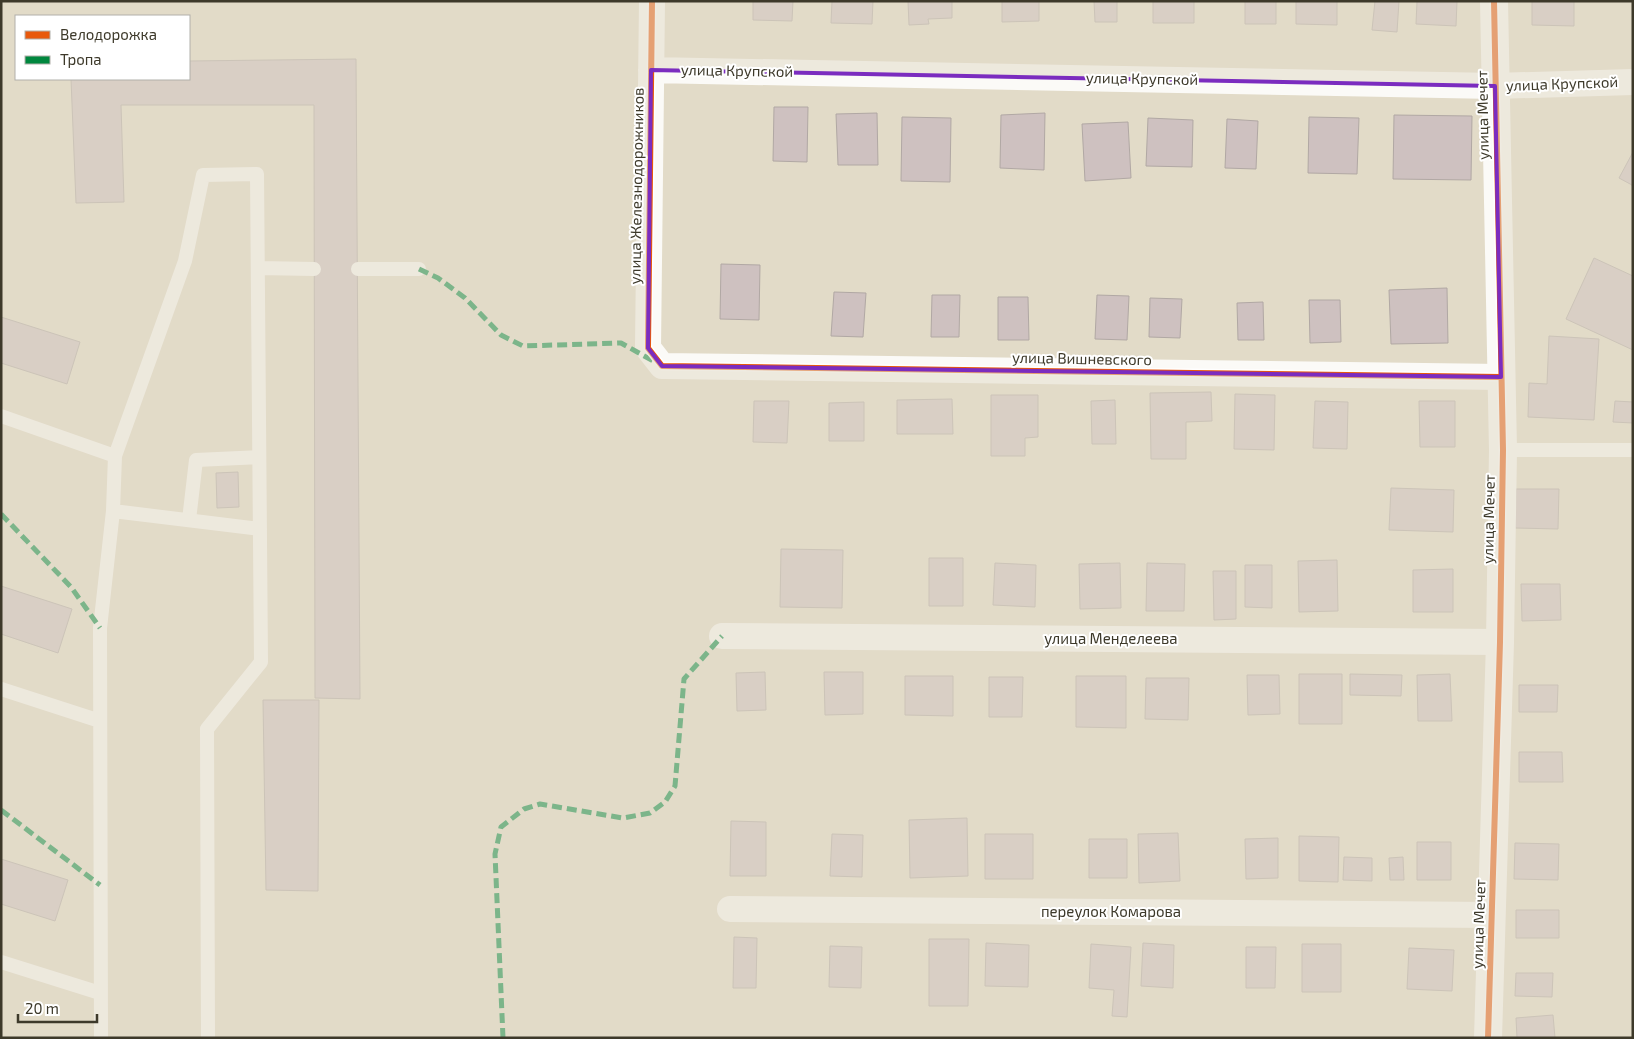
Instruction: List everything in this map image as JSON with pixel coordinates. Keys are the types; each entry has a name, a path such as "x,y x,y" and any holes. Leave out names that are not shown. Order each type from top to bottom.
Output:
{"street":[{"name":"улица Железнодорожников","path":"652,1 648,348 662,366"},
{"name":"улица Мечет","path":"1488,1038 1500,642 1503,450 1494,86 1494,1"},
{"name":"улица Крупской","path":"651,70 1494,86 1633,82"},
{"name":"улица Вишневского","path":"662,366 1501,377"},
{"name":"улица Менделеева","path":"722,636 1500,642"},
{"name":"переулок Комарова","path":"730,909 1492,916"}],"lane":[{"path":"101,1038 100,628 112,511 115,456 185,261 203,174 257,174 261,662 207,729 208,1038"},
{"path":"258,268 314,269"},
{"path":"358,269 419,269"},
{"path":"1,416 115,456"},
{"path":"1503,450 1633,450"},
{"path":"189,520 196,460 259,457"},
{"path":"112,511 260,529"},
{"path":"1,689 100,721"},
{"path":"1,962 100,993"}],"highlighted area":[{"path":"651,70 1495,86 1501,377 662,366 648,348"}],"building":[{"path":"753,1 793,1 792,21 753,20"},
{"path":"832,1 873,1 872,24 831,23"},
{"path":"908,1 952,1 952,18 928,19 929,24 909,25"},
{"path":"1002,1 1039,1 1039,21 1002,22"},
{"path":"1094,1 1117,1 1117,22 1095,22"},
{"path":"1153,1 1194,1 1194,23 1153,23"},
{"path":"1245,1 1276,1 1276,24 1245,24"},
{"path":"1296,1 1337,1 1337,25 1296,24"},
{"path":"1375,1 1399,1 1397,32 1372,30"},
{"path":"1417,1 1457,1 1456,26 1416,24"},
{"path":"1532,1 1574,1 1574,26 1532,25"},
{"path":"356,59 360,699 315,698 314,105 121,105 124,202 76,203 71,80 190,80 190,61"},
{"path":"774,107 808,107 807,162 773,161"},
{"path":"877,113 878,165 838,165 836,114"},
{"path":"1045,113 1044,170 1000,168 1001,115"},
{"path":"1394,115 1472,116 1471,180 1393,179"},
{"path":"902,117 951,118 950,182 901,181"},
{"path":"1309,117 1359,118 1357,174 1308,173"},
{"path":"1148,118 1193,120 1192,167 1146,166"},
{"path":"1227,119 1258,121 1256,169 1225,168"},
{"path":"1128,122 1131,178 1085,181 1082,124"},
{"path":"1633,152 1633,188 1632,185 1619,178"},
{"path":"1594,258 1633,276 1633,350 1566,319"},
{"path":"721,264 760,265 759,320 720,319"},
{"path":"1447,288 1448,343 1391,344 1389,290"},
{"path":"834,292 866,293 863,337 831,336"},
{"path":"932,295 960,295 959,337 931,337"},
{"path":"1097,295 1129,296 1127,340 1095,339"},
{"path":"998,297 1028,297 1029,340 998,340"},
{"path":"1150,298 1182,299 1180,338 1149,337"},
{"path":"1309,300 1340,300 1341,342 1310,343"},
{"path":"1263,302 1264,340 1238,340 1237,303"},
{"path":"1,317 80,342 67,384 1,363"},
{"path":"1549,336 1599,339 1594,420 1528,417 1529,383 1547,384"},
{"path":"1211,392 1212,421 1186,422 1186,459 1151,459 1150,393"},
{"path":"1235,394 1275,395 1274,450 1234,449"},
{"path":"991,395 1038,395 1038,437 1025,438 1025,456 991,456"},
{"path":"952,399 953,434 897,434 897,400"},
{"path":"1115,400 1116,444 1092,444 1091,401"},
{"path":"754,401 789,401 787,443 753,442"},
{"path":"1315,401 1348,402 1347,449 1313,448"},
{"path":"1419,401 1455,401 1455,447 1420,447"},
{"path":"1615,401 1633,402 1633,423 1613,422"},
{"path":"864,402 864,441 829,441 829,403"},
{"path":"238,472 239,507 217,508 216,473"},
{"path":"1391,488 1454,490 1453,532 1389,530"},
{"path":"1516,489 1559,489 1558,529 1515,528"},
{"path":"781,549 843,550 842,608 780,607"},
{"path":"929,558 963,558 963,606 929,606"},
{"path":"1337,560 1338,611 1299,612 1298,561"},
{"path":"995,563 1036,565 1035,607 993,605"},
{"path":"1120,563 1121,608 1080,609 1079,564"},
{"path":"1147,563 1185,564 1184,611 1146,611"},
{"path":"1245,565 1272,565 1272,608 1245,607"},
{"path":"1453,569 1453,612 1413,612 1413,570"},
{"path":"1213,571 1236,571 1236,619 1214,620"},
{"path":"1521,584 1560,584 1561,620 1522,621"},
{"path":"1,586 72,609 58,653 1,634"},
{"path":"765,672 766,710 737,711 736,673"},
{"path":"824,672 863,672 863,714 825,715"},
{"path":"1299,674 1342,674 1342,724 1299,724"},
{"path":"1350,674 1402,675 1401,696 1350,695"},
{"path":"1450,674 1452,721 1418,721 1417,675"},
{"path":"1247,675 1279,675 1280,714 1248,715"},
{"path":"905,676 953,676 953,716 905,715"},
{"path":"1076,676 1126,676 1126,728 1076,727"},
{"path":"989,677 1023,677 1022,717 989,717"},
{"path":"1146,678 1189,678 1188,720 1145,719"},
{"path":"1519,685 1558,685 1557,712 1519,712"},
{"path":"263,700 319,700 318,891 266,890"},
{"path":"1519,752 1562,752 1563,782 1519,782"},
{"path":"967,818 968,876 910,878 909,820"},
{"path":"731,821 766,822 766,876 730,876"},
{"path":"1178,833 1180,881 1139,883 1138,834"},
{"path":"832,834 863,835 862,877 830,876"},
{"path":"985,834 1033,834 1033,879 985,879"},
{"path":"1299,836 1339,837 1338,882 1299,881"},
{"path":"1278,838 1278,878 1246,879 1245,839"},
{"path":"1089,839 1127,839 1127,878 1089,878"},
{"path":"1417,842 1451,842 1451,880 1417,880"},
{"path":"1515,843 1559,844 1558,880 1514,879"},
{"path":"1344,857 1372,858 1372,881 1343,880"},
{"path":"1403,857 1404,880 1390,880 1389,858"},
{"path":"1,859 68,880 55,921 1,904"},
{"path":"1516,910 1559,910 1559,938 1516,938"},
{"path":"734,937 757,938 756,988 733,988"},
{"path":"929,939 969,939 968,1006 929,1006"},
{"path":"986,943 1029,945 1028,987 985,986"},
{"path":"1143,943 1174,945 1173,988 1141,986"},
{"path":"1091,944 1131,947 1127,1017 1112,1016 1114,990 1089,988"},
{"path":"1302,944 1341,944 1341,992 1302,992"},
{"path":"830,946 862,947 861,988 829,987"},
{"path":"1246,947 1276,947 1275,988 1246,988"},
{"path":"1409,948 1454,950 1452,991 1407,989"},
{"path":"1516,973 1553,973 1552,997 1515,996"},
{"path":"1553,1015 1555,1038 1517,1038 1516,1018"}],"marked path":[{"path":"419,269 438,278 465,298 501,335 523,346 621,343 655,362"},
{"path":"1,514 71,587 100,628"},
{"path":"503,1038 495,854 501,827 524,809 540,804 623,818 650,813 665,802 675,786 684,679 722,636"},
{"path":"1,810 100,885"}],"cycle path":[{"path":"652,1 648,348 662,366 1501,377"},
{"path":"1488,1038 1500,642 1503,450 1494,1"}]}
